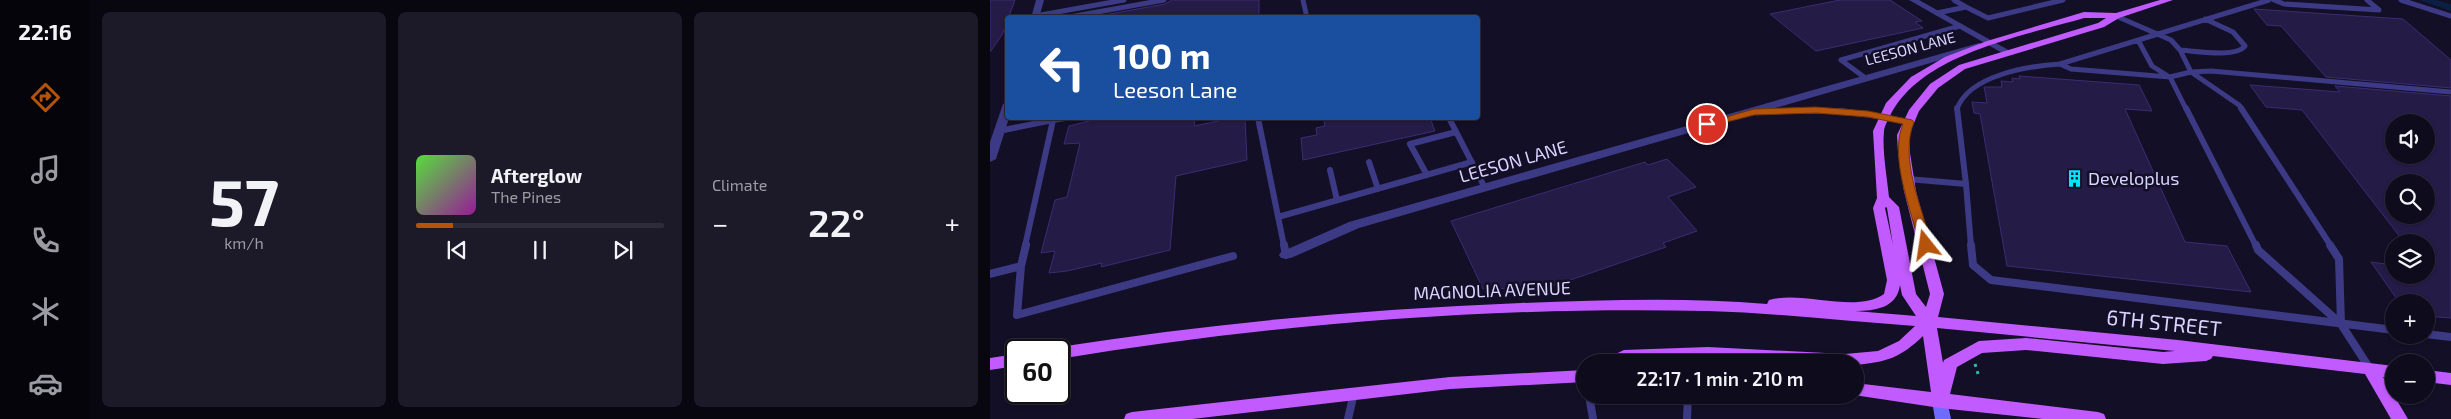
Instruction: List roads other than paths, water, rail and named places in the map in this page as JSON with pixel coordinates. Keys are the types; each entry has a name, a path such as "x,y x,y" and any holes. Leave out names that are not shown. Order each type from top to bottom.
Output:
{"main road":[{"path":"1943,419 1929,322 1937,294 1908,179 1904,135 1914,110 1934,86 1962,67 2101,25 2116,16 2162,1"},
{"path":"1740,307 1799,303 1864,306 1879,304 1889,298 1893,290 1894,280 1880,208 1883,198 1878,131 1890,104 1914,79 1948,59 1990,43 2084,15 2116,16"},
{"path":"1883,198 1893,207 1909,295 1929,322"},
{"name":"MAGNOLIA AVENUE","path":"1070,351 1241,328 1427,312 1635,305 1740,307 1929,322"},
{"path":"1864,358 1881,357 1904,345 1929,322"},
{"name":"6TH STREET","path":"1929,322 2238,353 2385,371"},
{"path":"1940,401 1950,364 1978,347 2026,344 2163,358 2238,353"},
{"path":"1680,354 1728,354"},
{"path":"990,364 1005,362"},
{"path":"2370,369 2400,419"},
{"path":"1132,419 1450,383 1576,376"},
{"path":"2435,377 2451,380"},
{"path":"1864,390 2098,419"}],"street":[{"path":"1036,15 1040,0"},
{"path":"1913,0 2007,52"},
{"name":"LEESON LANE","path":"1286,255 1354,225 1754,112 1789,99 1864,77 1990,43"},
{"name":"LEESON LANE","path":"1754,112 1816,110 1885,117 1909,122"},
{"path":"990,159 992,146 1005,113"}],"lane":[{"path":"1087,7 1088,0"},
{"path":"1045,15 1124,0"},
{"path":"1088,15 1164,0"},
{"path":"1303,0 1306,15"},
{"path":"1954,0 1988,18 2063,0"},
{"path":"2269,0 2060,64 2031,66 1999,74 1964,96 1957,108 1973,265 1991,280 2385,329"},
{"path":"2274,0 2284,4 2380,10 2368,0"},
{"path":"2401,0 2451,16"},
{"path":"1937,13 1966,6"},
{"path":"2116,16 2172,40 2180,50 2191,72 2239,105 2339,259 2342,324"},
{"path":"2180,50 2230,53 2242,50 2245,46 2242,39 2234,32 2205,19"},
{"path":"1864,77 1841,60 1960,26"},
{"path":"2138,40 2152,66 2170,77 2258,250 2342,324 2370,369"},
{"path":"2060,64 2071,69 2170,77 2191,72 2211,71 2451,92"},
{"path":"999,131 1053,120 1021,266 1017,315 1233,256"},
{"path":"1258,120 1286,255"},
{"path":"1450,120 1485,188"},
{"path":"1427,175 1410,144 1456,132"},
{"path":"1369,162 1378,189"},
{"path":"1278,216 1472,162"},
{"path":"1330,170 1337,200"},
{"path":"1908,179 1966,184"},
{"path":"990,274 1021,266"},
{"path":"2435,335 2451,337"},
{"path":"1348,419 1354,393"},
{"path":"1590,404 1593,419"},
{"path":"1687,419 1688,404"}],"waterway":[{"path":"2425,0 2451,8"}],"place":[{"name":"Developlus","path":"2074,178"}]}
